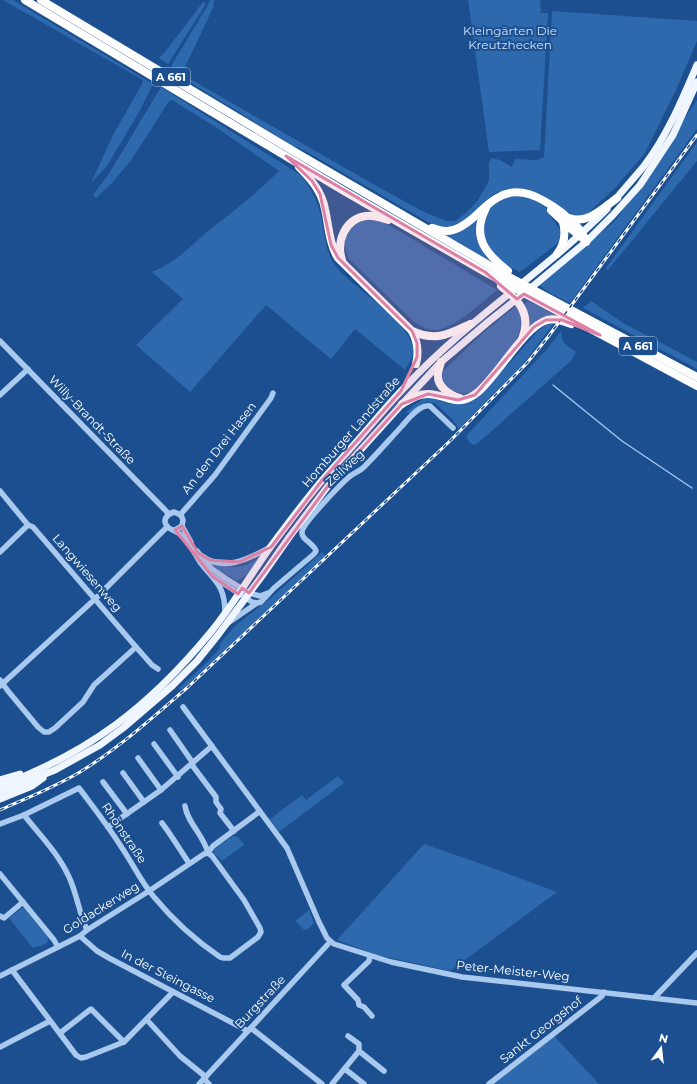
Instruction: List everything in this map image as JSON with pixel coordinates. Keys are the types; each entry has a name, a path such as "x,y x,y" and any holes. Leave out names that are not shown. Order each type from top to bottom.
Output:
{"highway":[{"name":"A 661","path":"25,0 405,226 485,272 525,286 535,296"},
{"name":"A 661","path":"41,0 414,222 562,314 697,377"},
{"name":"A 661","path":"286,156 306,175 318,191 325,210 331,245 338,258 346,266"},
{"path":"414,222 441,231 453,230 468,222 488,204 502,195 512,192 527,193 542,200 580,234 586,242"},
{"path":"565,220 588,218 617,198"},
{"name":"A 661","path":"488,204 481,221 481,240 490,256 508,280"},
{"path":"405,226 374,216 360,218 354,221 344,232 339,245 342,260 346,266 412,331 418,350 416,364"},
{"path":"558,254 564,243 565,220"},
{"path":"508,280 514,296 521,306 525,321 521,340"},
{"path":"402,404 413,397 428,394 452,400 469,398 480,390 521,340 538,324 562,314 576,321"},
{"name":"A 661","path":"576,321 697,386"},
{"path":"412,331 430,336 443,336 470,324"},
{"path":"441,362 438,376 440,384 452,395 464,399"}],"main road":[{"name":"Homburger Landstraße","path":"0,792 100,745 148,708 196,661 226,625 271,547 323,480 401,391 434,356 470,324 558,254 617,198 644,165 667,129 685,94 697,66"},
{"name":"Homburger Landstraße","path":"0,786 54,767 95,740 144,704 182,666 225,613 262,576 328,486 441,362 586,242 640,186 673,134 697,82"},
{"path":"401,391 416,364"},
{"path":"0,780 54,767"},
{"path":"0,799 32,786 54,767"}],"street":[{"name":"Willy-Brandt-Straße","path":"0,341 169,514"},
{"path":"0,395 28,369"},
{"name":"An den Drei Hasen","path":"180,514 215,474 271,398 273,393"},
{"name":"Zeilweg","path":"226,625 257,603 261,602 270,592 314,554 316,551 315,547 304,538 302,533 303,529 349,477 364,468 414,414 424,406 430,406 453,428"},
{"name":"Langwiesenweg","path":"0,491 28,525 33,527 136,647 155,668 158,669"},
{"path":"167,527 165,519 169,514 174,512 180,514 183,520 182,526 198,553 212,569 244,593 252,602 257,603"},
{"path":"0,552 28,525"},
{"path":"175,530 182,526"},
{"path":"167,527 175,530 185,539 198,560 212,576 224,597 225,613"},
{"path":"136,647 94,685 83,702 55,728 48,732 44,732 38,727 1,683 95,599 167,527"},
{"path":"198,553 210,560 226,564 250,559 271,547"},
{"path":"212,576 244,593 260,596 270,592"},
{"path":"182,706 287,848 319,922 330,942"},
{"path":"170,730 216,797 216,802 221,809 220,813 234,831"},
{"path":"154,744 178,777"},
{"path":"108,827 178,777 212,746"},
{"path":"138,758 161,790"},
{"path":"123,773 144,802"},
{"path":"103,782 127,814"},
{"name":"Rhönstraße","path":"24,814 79,788 108,827 149,891 172,918 196,939 220,957 226,959 230,958 258,937 261,932 241,895 212,856 208,853"},
{"path":"185,806 187,814 206,845 208,853"},
{"name":"Goldackerweg","path":"0,976 80,936 189,863 208,853 211,848 260,812"},
{"path":"0,824 24,814 59,859 67,872 87,930"},
{"path":"162,823 175,840 176,845 189,863"},
{"path":"0,874 54,940 58,947"},
{"path":"0,916 4,918 23,902"},
{"name":"In der Steingasse","path":"80,936 97,951 109,958 249,1030 322,1084"},
{"name":"Peter-Meister-Weg","path":"330,942 370,956 406,966 458,976 697,1003"},
{"name":"Burgstraße","path":"199,1084 330,942"},
{"path":"654,998 697,953"},
{"path":"370,956 369,961 344,985 358,1000 359,1005 364,1007 372,1016"},
{"path":"12,970 76,1055 81,1058 124,1042 173,992"},
{"name":"Sankt Georgshof","path":"489,1084 602,996 604,992"},
{"path":"60,1033 91,1009 124,1042"},
{"path":"147,1020 180,1056 205,1078 209,1084"},
{"path":"0,1047 50,1021"},
{"path":"332,1084 359,1050 359,1044 348,1036"},
{"path":"359,1050 384,1071"},
{"path":"345,1069 364,1084"}],"highlighted area":[{"path":"286,156 485,272 517,299 524,294 600,335 562,320 546,320 534,327 475,395 458,400 428,394 402,404 328,486 249,593 242,588 238,594 212,576 175,530 182,526 198,553 210,560 239,562 271,547 323,479 401,391 417,357 417,343 412,331 338,258 331,245 320,194 312,181"}],"green space":[{"path":"3,0 13,0 153,84 139,112 107,166 91,183 113,135 143,80"},
{"path":"211,0 214,0 213,8 184,69 184,74 171,66"},
{"name":"Kleingärten Die Kreutzhecken","path":"468,0 540,0 541,13 548,13 540,150 489,152"},
{"path":"203,2 206,4 168,64 159,58 165,52"},
{"path":"552,11 697,21 697,41 676,90 645,153 615,188 586,215 580,216 572,215 542,195 523,188 511,188 493,194 460,225 444,228 433,225 307,152 292,145 183,78 184,74 190,79 424,212 447,221 456,221 478,200 489,181 489,162 492,158 500,160 512,167 515,159 536,160 544,157"},
{"path":"161,87 302,176 318,207 322,219 327,249 333,263 346,277 381,306 410,338 413,354 405,370 355,329 331,359 266,305 190,392 136,345 183,299 152,272 181,255 253,195 279,171 217,128 172,100 169,101 132,159 112,183 96,198 93,195 110,172"},
{"path":"697,100 697,129 570,303 550,293 538,284 617,219"},
{"path":"697,142 697,161 608,270 606,268"},
{"path":"519,196 532,199 545,207 561,232 561,241 520,272 495,257 484,240 486,215 491,206 509,197"},
{"path":"481,213 478,238 481,248 489,261 442,234"},
{"path":"366,220 377,220 389,225 497,290 460,319 444,328 434,330 419,325 414,322 349,259 346,252 345,240 349,230"},
{"path":"529,301 558,316 529,330 523,305"},
{"path":"591,301 623,323 697,362 697,369 583,308"},
{"path":"515,307 520,314 520,331 511,347 484,382 475,390 466,393 455,391 446,385 443,380 444,370 483,333"},
{"path":"548,323 554,323 523,364 459,429 453,420 435,403 426,402 411,413 405,413 415,404 427,397 433,397 449,404 461,404 473,400 505,368 538,331"},
{"path":"561,331 563,342 576,352 572,360 478,443 474,445 470,443 466,436 547,349"},
{"path":"322,552 326,556 195,678 182,689 178,689 219,649 221,642 236,625 272,597"},
{"path":"258,558 260,559 247,575 237,581 211,564 235,567 246,565"},
{"path":"338,776 344,783 279,832 270,819 302,795 306,800"},
{"path":"234,836 238,837 244,845 222,861 214,853 214,850 223,842 226,843 225,841"},
{"path":"424,844 557,892 450,971 377,955 337,940"},
{"path":"23,907 48,938 46,944 33,948 9,918"},
{"path":"309,910 314,923 307,930 303,929 295,921"},
{"path":"554,1036 599,1084 492,1084"}],"waterway":[{"path":"553,385 622,441 692,488"}],"railway":[{"path":"0,810 80,772 136,732 188,687 451,440 527,363 548,337 697,135"}]}
